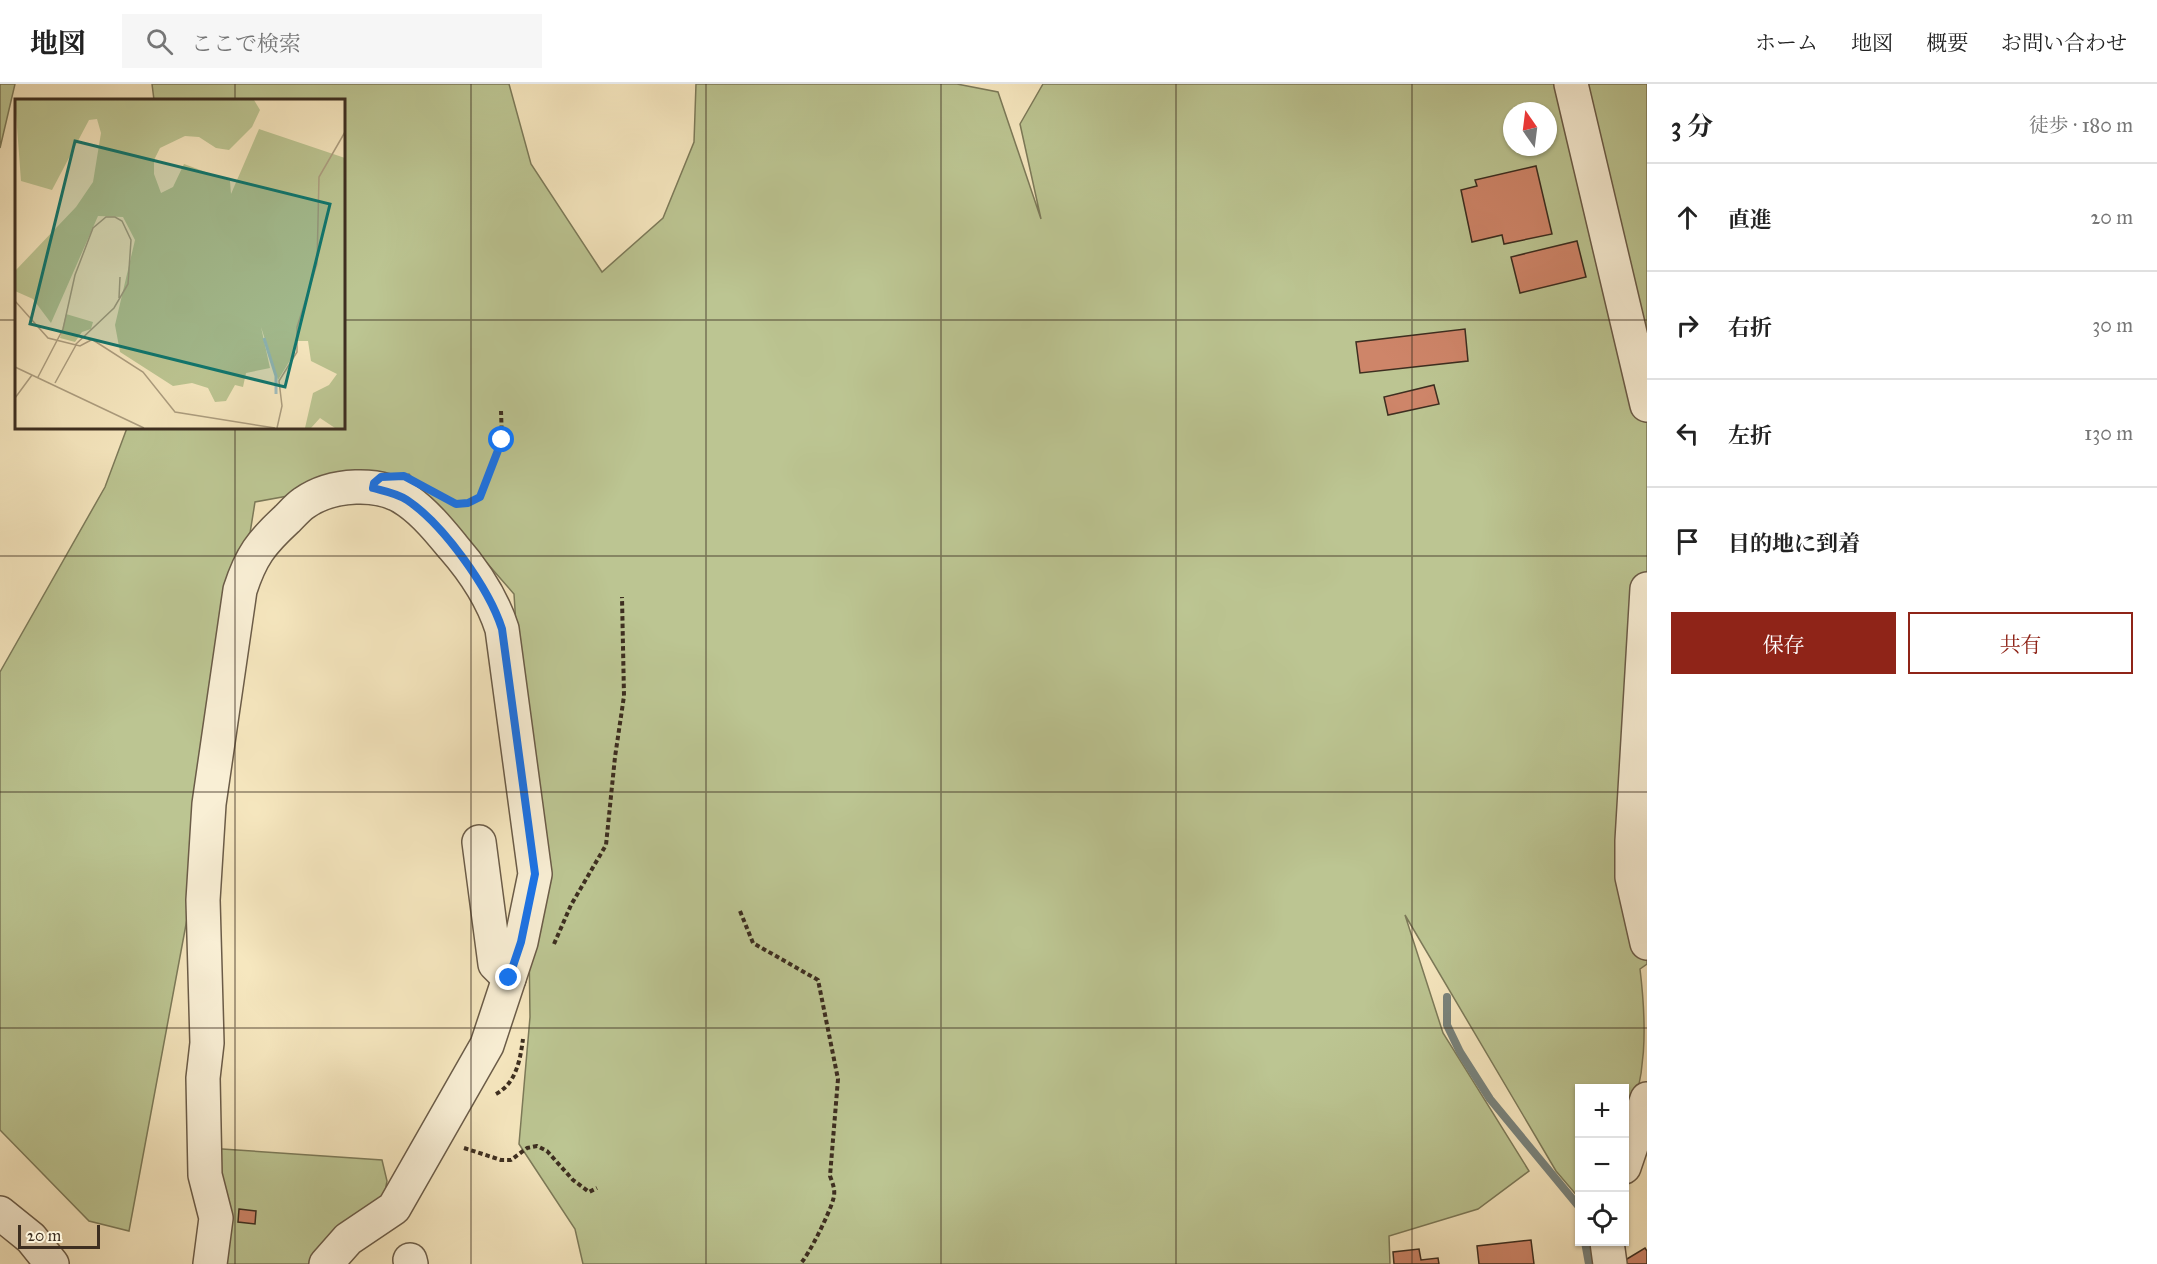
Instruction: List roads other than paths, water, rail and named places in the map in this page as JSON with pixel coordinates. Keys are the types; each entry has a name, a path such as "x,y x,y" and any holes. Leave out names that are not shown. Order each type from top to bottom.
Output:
{"street":[{"path":"1571,84 1647,405"},
{"path":"210,1264 216,1218 205,1175 203,1078 207,1043 203,900 210,804 240,590 248,566 263,542 303,503 325,492 356,487 390,492 407,500 433,523 463,559 492,602 502,629 535,874 521,942 488,1045 401,1171 394,1208 348,1239 326,1264"},
{"path":"1647,589 1632,841 1632,877 1647,943"},
{"path":"479,842 495,964 509,978"},
{"path":"1629,1152 1647,1099"},
{"path":"0,1213 31,1238 52,1264"},
{"path":"1608,1246 1610,1264"}],"waterway":[{"path":"1447,997 1447,1025 1460,1052 1490,1099 1575,1202"},
{"path":"1586,1246 1589,1264"}]}
